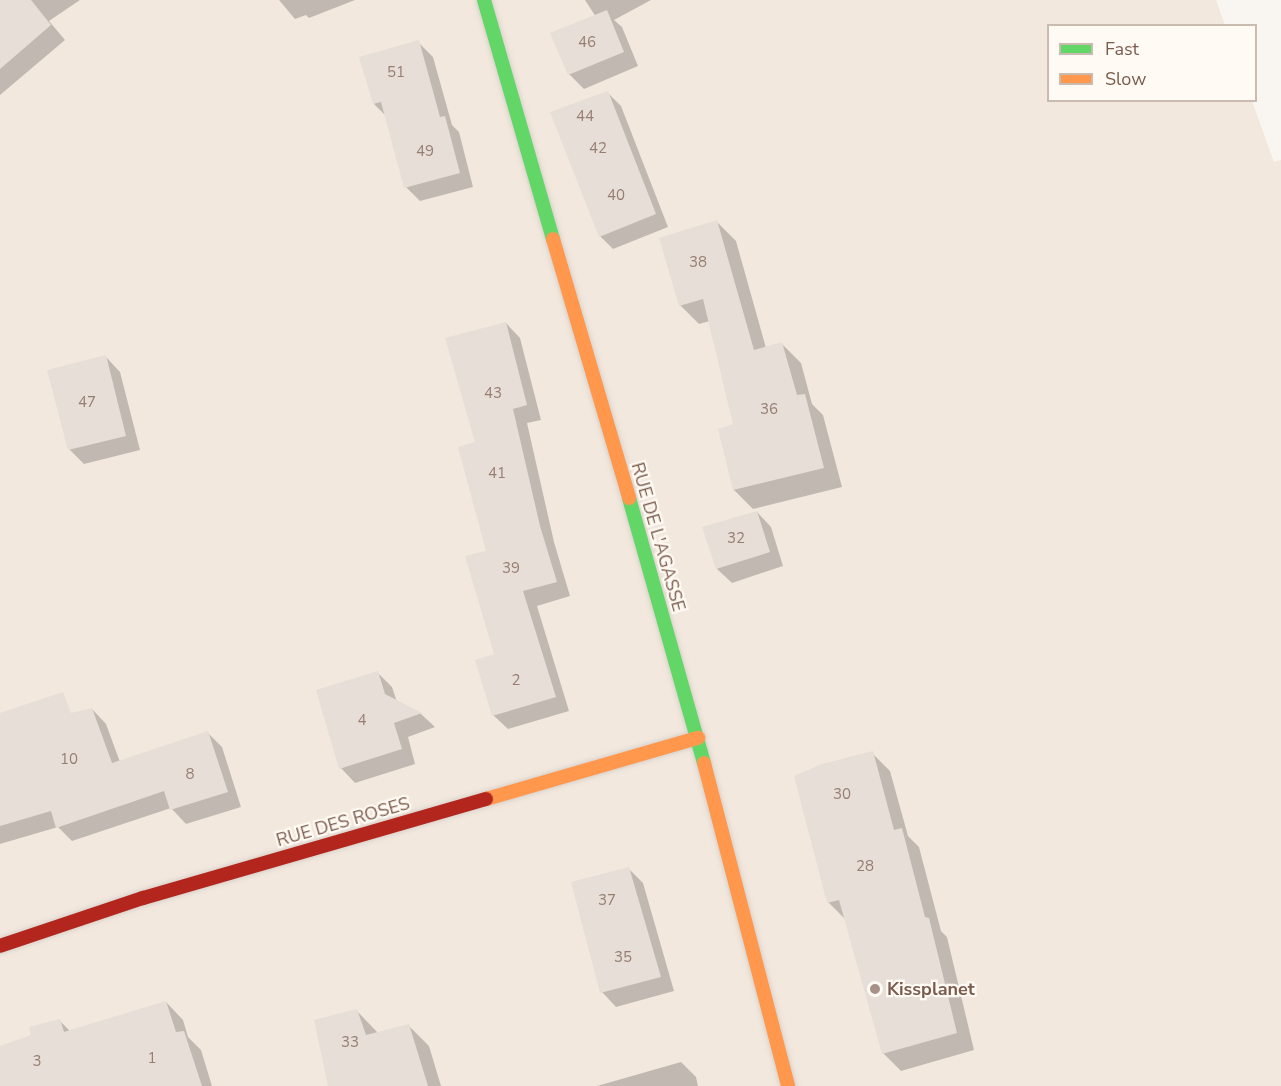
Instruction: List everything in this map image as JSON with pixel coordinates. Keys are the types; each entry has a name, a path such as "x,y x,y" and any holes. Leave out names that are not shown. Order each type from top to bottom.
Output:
{"street":[{"name":"RUE DE L'AGASSE","path":"484,0 698,738 788,1086"},
{"name":"RUE DES ROSES","path":"0,946 143,898 698,738"}],"shaded area":[{"path":"0,0 1216,0 1225,24 1047,24 1047,102 1252,102 1274,162 1281,160 1281,1086 0,1086"}],"building":[{"path":"0,0 31,0 51,25 0,69"},
{"path":"607,10 624,52 568,75 550,33"},
{"path":"419,40 440,117 445,116 460,173 404,188 381,102 373,104 359,57"},
{"path":"608,91 656,214 599,237 550,112"},
{"path":"717,220 754,350 782,342 797,395 805,394 824,468 733,490 718,429 733,424 703,299 679,306 659,238"},
{"path":"506,322 527,405 513,409 540,526 557,582 523,591 556,697 492,716 475,660 494,654 465,556 486,551 458,447 475,442 445,338"},
{"path":"106,355 126,436 68,450 47,370"},
{"path":"757,511 770,552 716,569 702,527"},
{"path":"378,671 385,694 422,713 394,723 402,749 339,769 316,690"},
{"path":"63,692 71,713 92,708 112,763 208,731 228,792 170,810 164,791 56,828 51,811 0,826 0,713"},
{"path":"873,751 894,830 902,828 925,917 929,918 957,1033 882,1054 839,900 827,903 794,776 822,764"},
{"path":"629,867 661,977 600,993 571,882"},
{"path":"166,1001 176,1032 184,1031 202,1086 0,1086 0,1046 31,1035 29,1027 60,1019 64,1032"},
{"path":"357,1009 366,1035 409,1024 428,1086 328,1086 314,1020"}],"traffic: fast":[{"path":"484,0 553,239"},
{"path":"629,498 704,763"}],"traffic: slow":[{"path":"553,239 629,498"},
{"path":"486,799 698,738"},
{"path":"704,763 788,1086"}],"traffic: jam":[{"path":"0,946 143,898 486,799"}],"place":[{"name":"Kissplanet","path":"875,989"}]}
